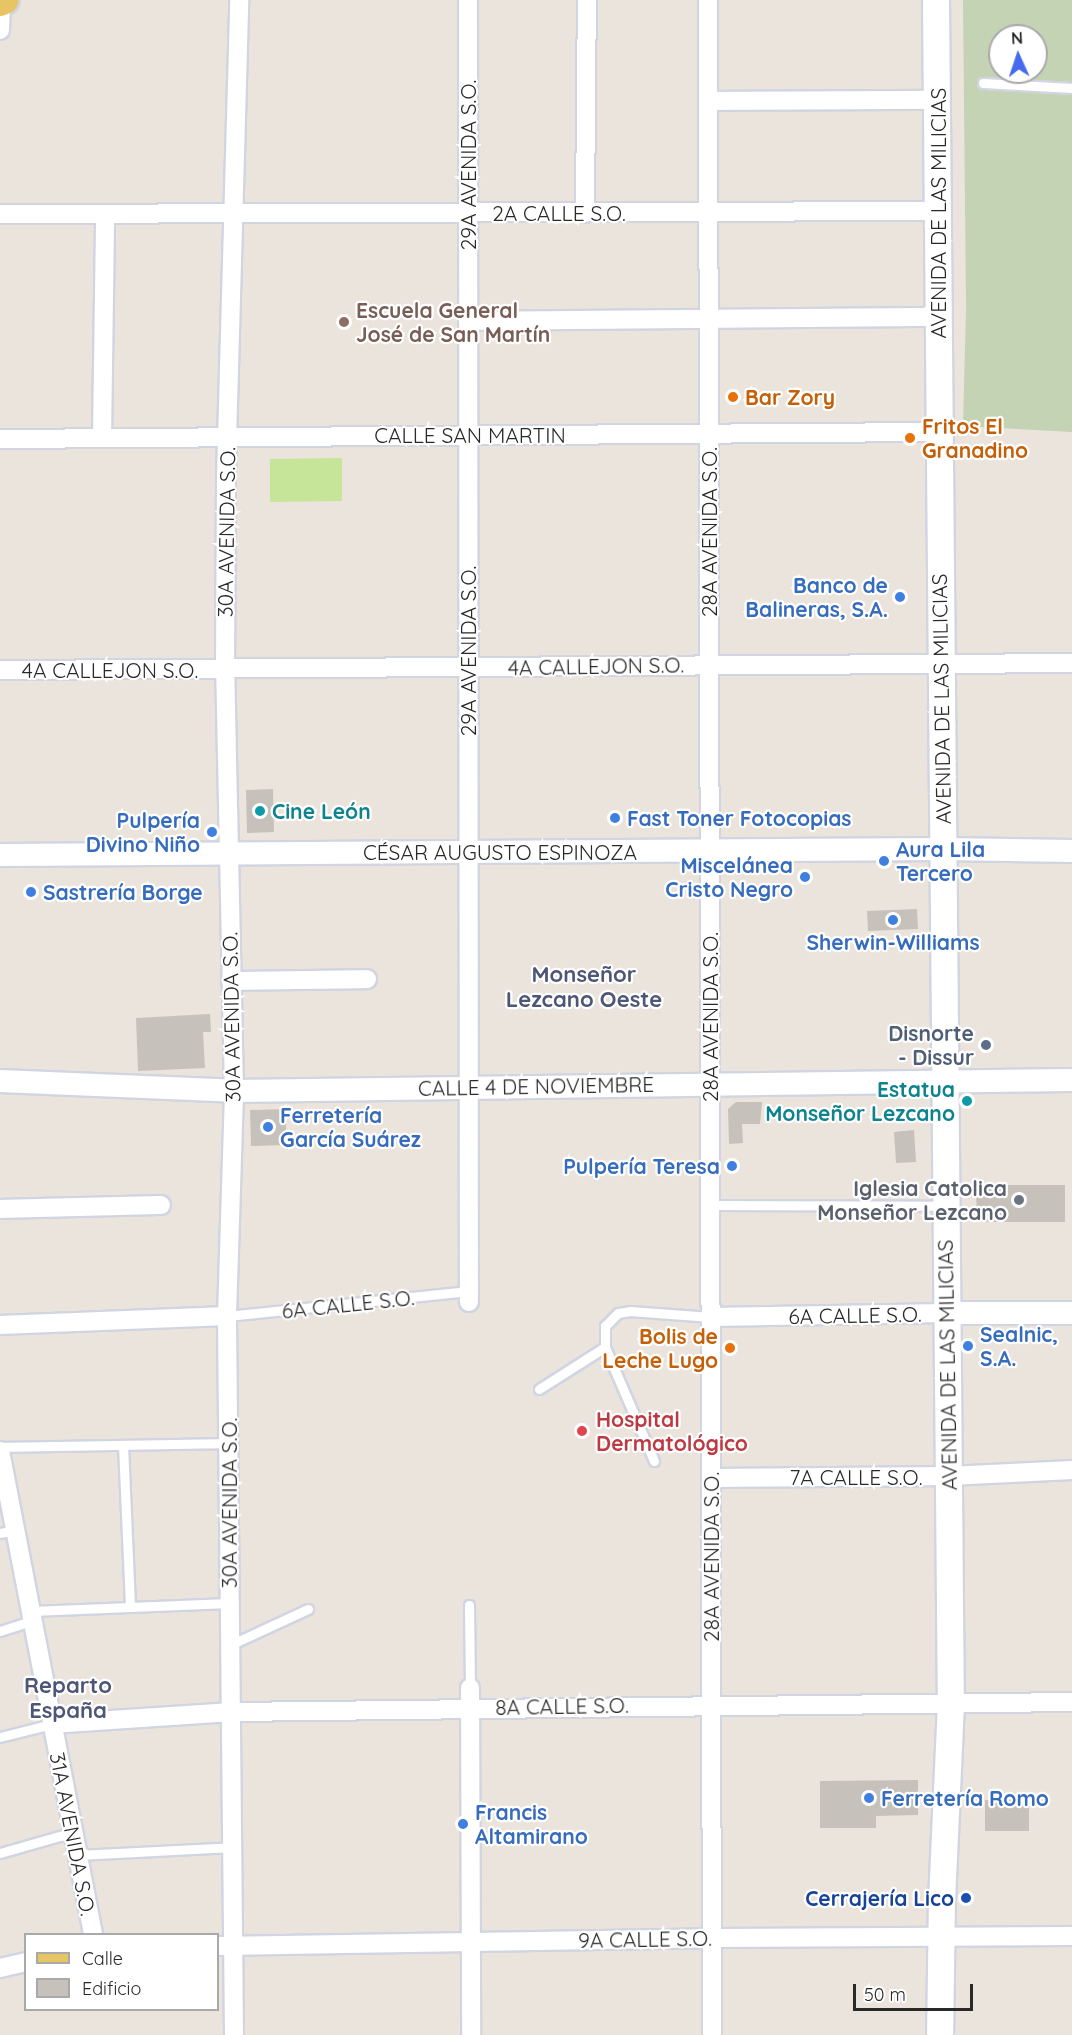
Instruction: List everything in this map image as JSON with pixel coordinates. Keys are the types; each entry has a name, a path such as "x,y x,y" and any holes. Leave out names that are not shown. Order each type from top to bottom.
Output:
{"main road":[{"name":"AVENIDA DE LAS MILICIAS","path":"936,0 951,1703 941,1938 940,2035"}],"street":[{"name":"30A AVENIDA S.O.","path":"234,2035 226,1946 233,1847 227,1316 234,1091 227,854 225,670 227,437 239,0"},
{"name":"29A AVENIDA S.O.","path":"468,0 469,1296"},
{"path":"585,213 587,0"},
{"name":"28A AVENIDA S.O.","path":"708,0 712,2035"},
{"path":"0,30 2,1"},
{"path":"709,100 937,100"},
{"name":"2A CALLE S.O.","path":"0,214 938,211"},
{"path":"102,438 105,214"},
{"path":"468,321 939,317"},
{"name":"CALLE SAN MARTIN","path":"0,439 939,432"},
{"name":"4A CALLEJON S.O.","path":"0,670 1072,663"},
{"name":"CÉSAR AUGUSTO ESPINOZA","path":"0,855 943,849 1072,851"},
{"path":"231,981 367,979"},
{"name":"CALLE 4 DE NOVIEMBRE","path":"0,1081 234,1091 1072,1080"},
{"path":"0,1209 161,1205"},
{"name":"6A CALLE S.O.","path":"711,1317 1072,1313"},
{"path":"0,1325 227,1316"},
{"name":"31A AVENIDA S.O.","path":"0,1449 8,1532 32,1616 93,1933"},
{"name":"7A CALLE S.O.","path":"711,1478 949,1476 1072,1470"},
{"path":"470,1688 471,2035"},
{"name":"8A CALLE S.O.","path":"52,1724 231,1712 470,1707 1072,1702"},
{"name":"9A CALLE S.O.","path":"226,1946 712,1938 1072,1936"},
{"path":"0,1968 24,1962"}],"lane":[{"path":"983,83 1072,87"},
{"path":"711,1205 945,1206"},
{"name":"6A CALLE S.O.","path":"227,1316 469,1296"},
{"path":"654,1461 605,1347 605,1326 618,1312 664,1312 711,1317"},
{"path":"539,1389 605,1347"},
{"path":"0,1449 228,1443"},
{"path":"123,1445 130,1607"},
{"path":"0,1631 32,1616 130,1607 230,1603"},
{"path":"469,1605 470,1688"},
{"path":"230,1645 308,1609"},
{"path":"0,1737 52,1724"},
{"path":"0,1853 73,1832"},
{"path":"77,1855 233,1847"}],"green space":[{"path":"963,0 1072,0 1072,432 963,426 966,308"},
{"path":"342,458 342,501 270,502 270,459"}],"building":[{"name":"Cine León","path":"273,789 274,832 247,833 246,790"},
{"name":"Sherwin-Williams","path":"917,909 918,929 868,931 867,911"},
{"path":"210,1014 211,1032 203,1032 205,1068 138,1071 136,1018"},
{"path":"736,1102 762,1102 760,1124 742,1124 743,1143 729,1144 728,1109"},
{"name":"Ferretería García Suárez","path":"286,1109 286,1145 251,1146 250,1110"},
{"path":"914,1130 916,1162 896,1163 894,1132"},
{"path":"975,1185 1065,1185 1065,1222 978,1222"},
{"name":"Ferretería Romo","path":"918,1780 918,1815 876,1816 876,1828 820,1828 820,1781"},
{"path":"985,1800 1029,1800 1029,1831 985,1831"}],"place":[{"name":"Escuela General José de San Martín","path":"344,322"},
{"name":"Bar Zory","path":"733,397"},
{"name":"Fritos El Granadino","path":"910,438"},
{"name":"Banco de Balineras, S.A.","path":"900,597"},
{"name":"Cine León","path":"260,811"},
{"name":"Fast Toner Fotocopias","path":"615,818"},
{"name":"Pulpería Divino Niño","path":"212,832"},
{"name":"Aura Lila Tercero","path":"884,861"},
{"name":"Miscelánea Cristo Negro","path":"805,877"},
{"name":"Sastrería Borge","path":"31,892"},
{"name":"Sherwin-Williams","path":"893,920"},
{"name":"Disnorte - Dissur","path":"986,1045"},
{"name":"Estatua Monseñor Lezcano","path":"967,1101"},
{"name":"Ferretería García Suárez","path":"268,1127"},
{"name":"Pulpería Teresa","path":"732,1166"},
{"name":"Iglesia Catolica Monseñor Lezcano","path":"1019,1200"},
{"name":"Sealnic, S.A.","path":"968,1346"},
{"name":"Bolis de Leche Lugo","path":"730,1348"},
{"name":"Hospital Dermatológico","path":"582,1431"},
{"name":"Ferretería Romo","path":"869,1798"},
{"name":"Francis Altamirano","path":"463,1824"},
{"name":"Cerrajería Lico","path":"966,1898"}],"district":[{"name":"Monseñor Lezcano Oeste","path":"584,986"},
{"name":"Reparto España","path":"68,1698"}]}
